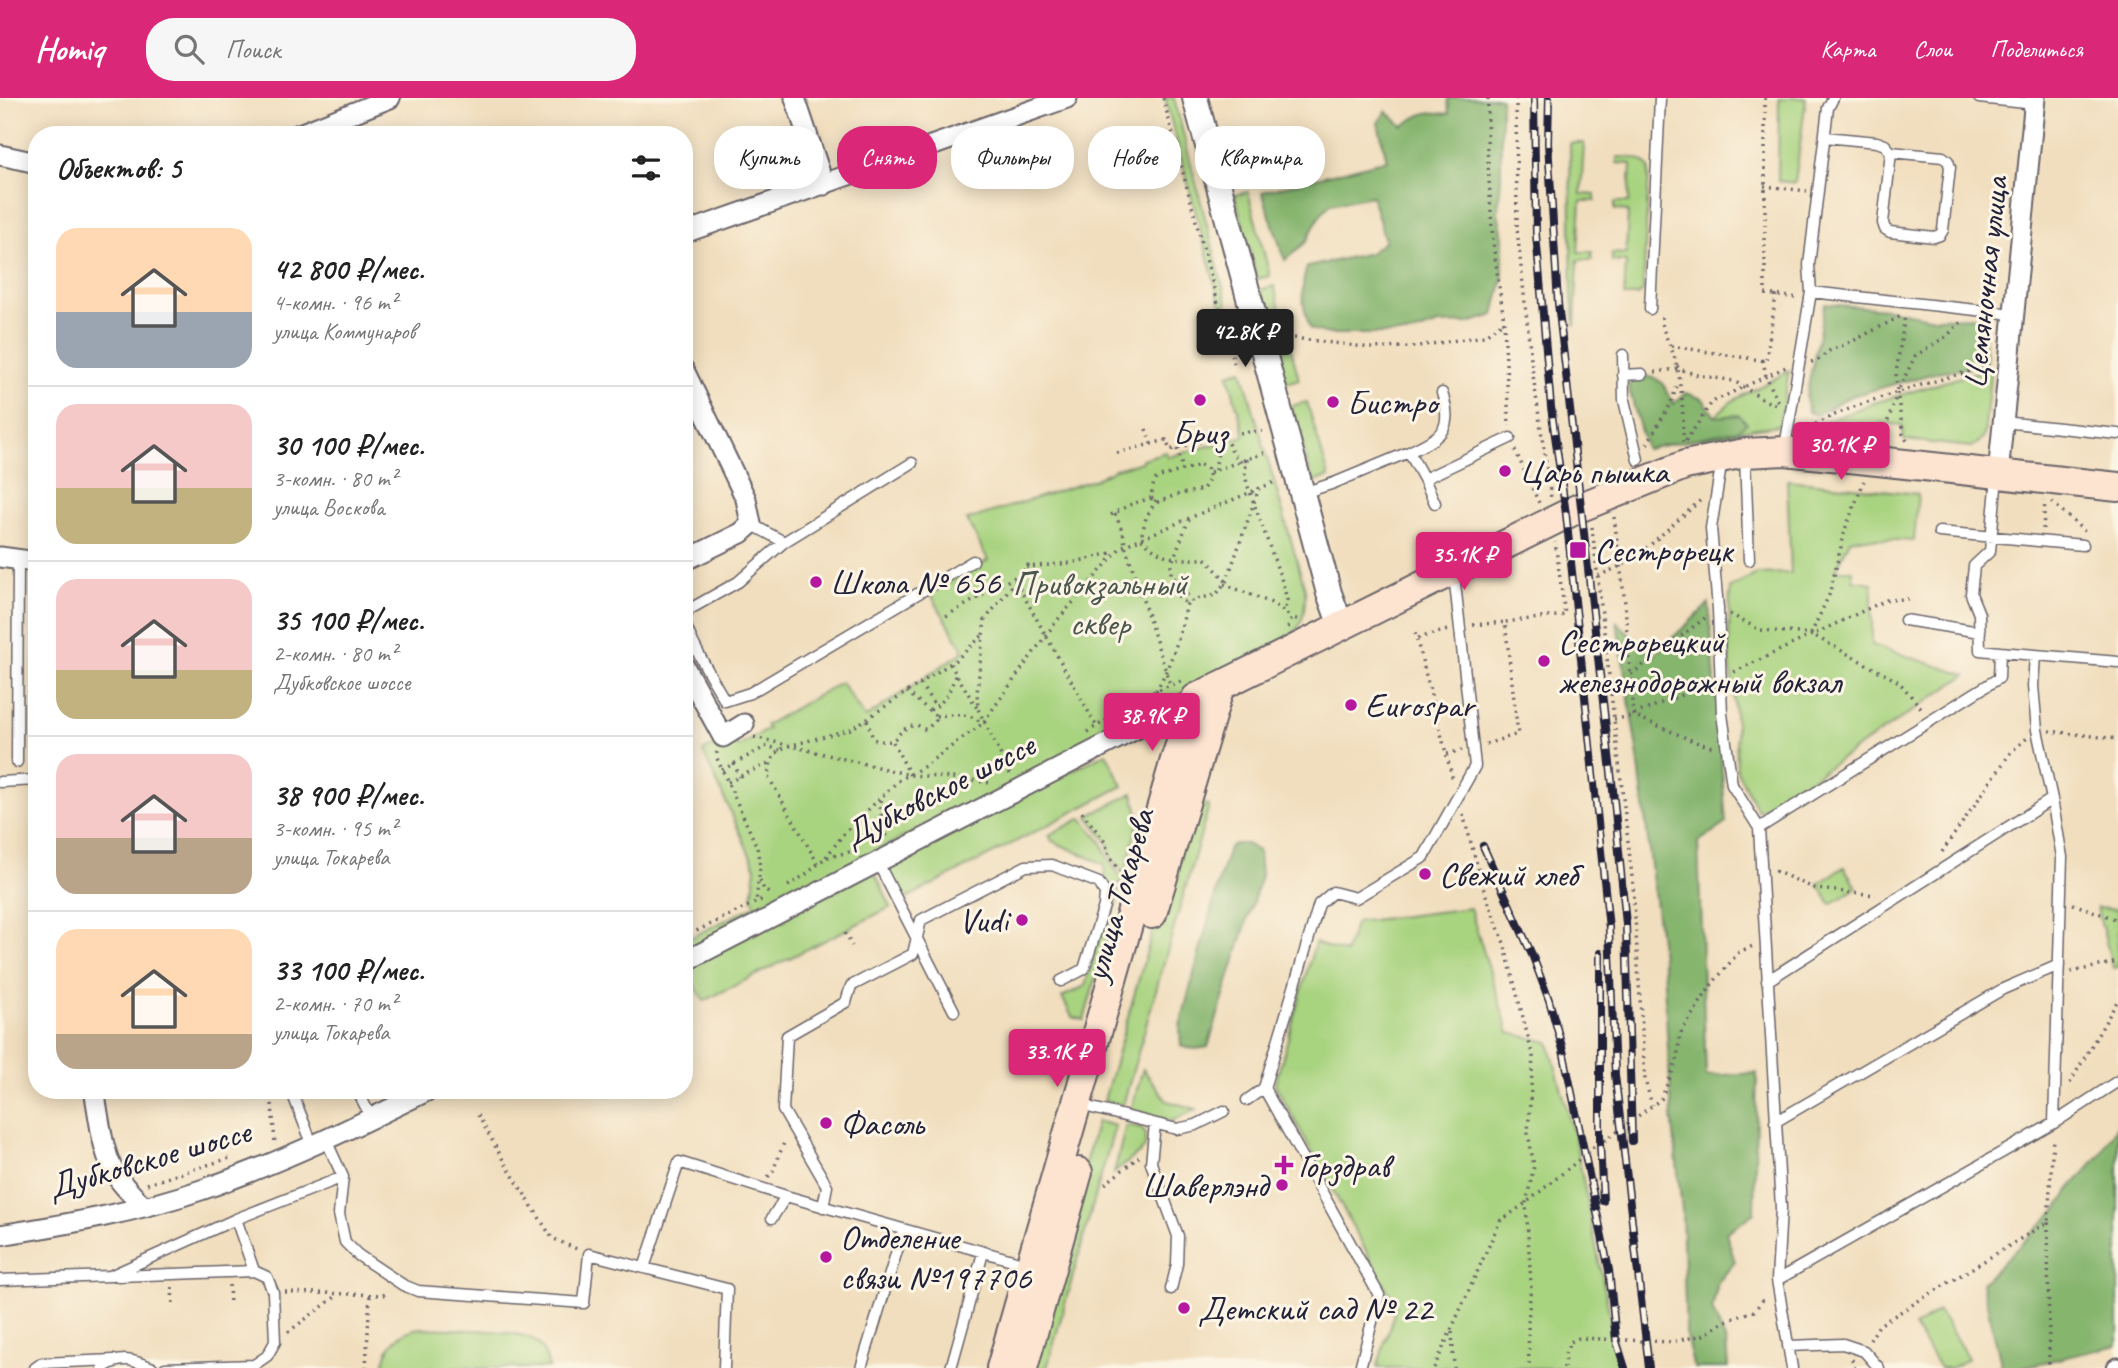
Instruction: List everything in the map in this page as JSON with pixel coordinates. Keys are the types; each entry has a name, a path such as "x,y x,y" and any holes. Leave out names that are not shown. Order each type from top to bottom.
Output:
{"main road":[{"name":"Дубковское шоссе","path":"1197,693 1341,626 1553,515 1685,466 1732,455 1792,443 1998,475 2118,487"},
{"name":"улица Токарева","path":"1023,1368 1041,1268 1086,1107 1175,760 1197,693"},
{"name":"улица Токарева","path":"1001,1368 1041,1268"}],"street":[{"path":"320,126 390,98"},
{"path":"795,98 824,185"},
{"path":"693,230 1067,98"},
{"path":"1195,98 1329,593 1341,626"},
{"name":"Цемяночная улица","path":"1998,475 2035,101"},
{"path":"0,155 28,161"},
{"path":"693,389 746,499 751,524 741,533 693,557"},
{"path":"693,682 723,737 744,724"},
{"name":"Дубковское шоссе","path":"693,957 1107,744 1197,693"},
{"path":"96,1099 112,1168 127,1190 144,1207"},
{"name":"Дубковское шоссе","path":"0,1235 144,1207 203,1189 320,1143 410,1099"}],"lane":[{"path":"1650,309 1660,98"},
{"path":"1792,443 1789,421 1811,296 1808,265 1828,108 1833,98"},
{"path":"1979,98 2035,101"},
{"path":"1825,137 1877,142 1885,145 1891,152 1948,161 1950,167 1943,230 1940,235 1934,237 1890,232 1885,229 1883,223 1891,152"},
{"path":"1811,296 2013,314"},
{"path":"1623,355 1624,400 1638,459"},
{"path":"1623,375 1642,374"},
{"path":"1303,494 1435,439 1444,429 1448,416 1442,393"},
{"path":"2003,422 2118,434"},
{"path":"1424,479 1510,438"},
{"path":"1409,452 1435,503"},
{"path":"1732,455 1720,472 1711,528 1718,609 1722,714 1732,785 1759,828 1781,1208 1777,1280 1792,1368"},
{"path":"1732,455 1749,560"},
{"path":"693,608 738,583 784,542 912,463"},
{"path":"1998,475 1990,551 1974,566 1971,594 1978,610 1980,650 2118,662"},
{"path":"751,524 784,542"},
{"path":"1939,532 2083,545"},
{"path":"17,762 18,560"},
{"path":"693,641 725,701 750,693 973,562"},
{"path":"1247,1100 1264,1088 1319,904 1333,892 1356,898 1424,857 1475,766 1454,569"},
{"path":"1905,620 1980,632"},
{"path":"1759,828 1999,678 2000,652"},
{"path":"2035,655 2033,686 2037,730 2062,857 2054,1123"},
{"path":"0,782 28,780"},
{"path":"1767,981 2052,799"},
{"path":"878,863 954,1011"},
{"path":"823,1207 827,1186 783,1110 787,1036 846,1002 851,986 914,954 921,920 1026,866 1052,864 1099,883 1105,893 1104,905 1084,969 1061,981"},
{"path":"1775,1122 2003,989 2059,970"},
{"path":"1777,1280 2054,1123 2118,1081"},
{"path":"1264,1088 1379,1295 1360,1368"},
{"path":"296,1099 320,1143 343,1177 340,1223 345,1242 358,1255 403,1285 418,1291 584,1303 589,1254 727,1289 724,1368"},
{"path":"362,1099 372,1119"},
{"path":"1086,1107 1177,1129 1196,1125 1224,1111"},
{"path":"1155,1124 1151,1163 1178,1236 1177,1264 1171,1289"},
{"path":"644,1268 679,1162 903,1231 1041,1268"},
{"path":"110,1276 236,1219 343,1177"},
{"path":"772,1218 786,1196"},
{"path":"236,1219 254,1271"},
{"path":"860,1368 903,1231"},
{"path":"951,1368 983,1253"},
{"path":"0,1280 254,1271 267,1277 273,1292 275,1342 267,1356 254,1365 165,1368"},
{"path":"1788,1346 1843,1344 1864,1351 1879,1368"},
{"path":"35,1368 42,1363 114,1360 134,1360 153,1368"},
{"path":"103,1368 114,1360"}],"path":[{"path":"1163,98 1234,363"},
{"path":"1488,98 1487,148 1493,243 1504,321 1510,438 1553,515"},
{"path":"1447,754 1518,734 1505,622 1565,615 1532,368 1517,229 1516,98"},
{"path":"1765,98 1765,293 1811,296"},
{"path":"1764,186 1817,193"},
{"path":"1776,295 1766,361 1670,346 1679,380 1682,447 1712,402 1783,368 1818,360 1829,351 1906,314 1896,373 1903,434 1908,445"},
{"path":"1881,443 1905,374 1916,356 1947,336 1970,315"},
{"path":"1294,338 1372,348 1412,347 1484,336 1504,321"},
{"path":"1763,360 1766,376 1789,421"},
{"path":"1792,443 1821,421 1897,394 1993,365"},
{"path":"1642,374 1677,367 1697,375 1729,379 1779,406"},
{"path":"1638,459 1671,403 1679,380"},
{"path":"1146,429 1151,444"},
{"path":"1240,433 1262,431"},
{"path":"1117,453 1166,440 1170,450 1222,437"},
{"path":"1222,437 1239,462 1245,466"},
{"path":"1215,470 1222,437"},
{"path":"1177,449 1183,469"},
{"path":"1209,472 1267,452"},
{"path":"1247,459 1245,466 1250,492 1287,600 1284,612"},
{"path":"1141,538 1154,499 1157,478 1200,466 1209,472 1210,478 1203,489 1158,502 1154,499 1129,505 1113,515 1123,532 1167,672 1197,693"},
{"path":"1811,634 1829,595 1846,527 1865,479"},
{"path":"825,858 846,831 898,782 923,768 983,722 1046,636 1117,551 1141,538 1277,481"},
{"path":"1597,577 1632,561 1717,485"},
{"path":"1155,691 1167,672 1178,643 1187,604 1216,595 1225,583 1259,488"},
{"path":"2042,542 2048,500 2091,537"},
{"path":"1613,510 1633,715"},
{"path":"1190,517 1173,559 1171,574 1192,601"},
{"path":"1592,537 1633,885 1645,1080 1652,1105"},
{"path":"1141,538 1163,556 1173,559 1206,559 1225,583 1274,604 1292,618"},
{"path":"1027,567 1072,563 1117,551"},
{"path":"978,709 977,693 985,620 1032,560"},
{"path":"946,616 1012,577 1022,574"},
{"path":"1016,582 1107,744"},
{"path":"1138,585 1174,593 1187,604"},
{"path":"1614,719 1633,715 1721,678 1886,600 1908,598"},
{"path":"1630,675 1718,609 1760,630 1811,634 1872,666 1899,682 1930,721"},
{"path":"1415,633 1484,890 1504,943 1533,1057 1528,1133 1534,1166 1526,1203 1531,1284 1529,1368"},
{"path":"818,864 768,776 775,754 785,747 851,729 867,720 966,653 982,635"},
{"path":"950,664 978,709 1013,782"},
{"path":"929,711 940,705 950,692 957,674"},
{"path":"920,684 936,707"},
{"path":"907,692 936,716 969,716 983,722"},
{"path":"1633,715 1698,743 1727,750"},
{"path":"867,720 873,739 887,743 905,727 917,724 928,729 936,716"},
{"path":"744,724 754,737 909,775 992,784"},
{"path":"1921,883 2011,752 2037,730 2118,739"},
{"path":"723,737 716,755 757,847 760,866 756,902"},
{"path":"892,741 909,775"},
{"path":"723,769 767,746 781,750"},
{"path":"728,782 771,762"},
{"path":"734,764 740,776"},
{"path":"881,798 880,809 887,842"},
{"path":"1082,812 1105,842 1110,858 1126,878"},
{"path":"1760,865 1816,889 1898,898"},
{"path":"759,878 764,890 772,895"},
{"path":"2061,900 2118,920"},
{"path":"845,933 852,946"},
{"path":"1434,1368 1500,1221 1580,1159 1585,1151 1600,1144 1661,1099 1677,1061 1680,1034 1712,984 1740,952 1765,941"},
{"path":"2059,970 2118,962"},
{"path":"2054,1109 2118,1000"},
{"path":"272,1099 275,1149"},
{"path":"478,1115 552,1238 589,1254"},
{"path":"2049,1368 2049,1222 2054,1123"},
{"path":"760,1188 773,1171 791,1125"},
{"path":"1105,1184 1152,1147"},
{"path":"127,1190 238,1156"},
{"path":"1864,1351 1880,1325 2049,1222"},
{"path":"228,1272 230,1304"},
{"path":"171,1274 173,1306"},
{"path":"1564,1368 1565,1354 1570,1342 1580,1338 1671,1342 1704,1335 1723,1322 1754,1311 1777,1280"},
{"path":"273,1292 383,1295 403,1285"},
{"path":"275,1342 339,1294"},
{"path":"366,1368 370,1295"},
{"path":"1451,1330 1454,1368"}],"green space":[{"path":"1165,98 1174,98 1195,179 1195,189 1198,189 1234,330 1228,332 1181,157 1181,126 1173,126"},
{"path":"1448,98 1501,98 1501,179 1498,212 1503,237 1503,278 1494,315 1469,323 1439,324 1410,334 1329,334 1310,329 1303,298 1307,267 1370,253 1385,241 1372,196 1330,204 1319,217 1306,242 1285,260 1262,192 1274,189 1325,189 1325,176 1387,160 1378,123 1386,111 1403,126 1424,114 1449,114"},
{"path":"1779,98 1806,98 1795,183 1778,181"},
{"path":"1570,143 1584,143 1581,194 1595,195 1595,201 1581,201 1578,252 1592,252 1592,260 1578,260 1575,326 1572,296"},
{"path":"1617,157 1639,160 1649,168 1643,291 1637,296 1624,296 1626,262 1612,261 1612,253 1626,254 1628,211 1615,210 1615,202 1629,202 1631,164 1617,163"},
{"path":"1248,192 1270,276 1257,279 1235,195"},
{"path":"1274,286 1299,379 1286,383 1260,290"},
{"path":"1825,304 1887,309 1935,318 1976,317 1984,321 1987,361 1981,365 1942,371 1851,396 1816,415 1808,412 1806,397"},
{"path":"1991,368 1984,436 1972,447 1904,440 1902,425 1881,423 1874,436 1812,430 1822,423 1874,403"},
{"name":"Привокзальный сквер","path":"1242,370 1305,589 1301,621 1295,631 1283,641 1285,646 1106,733 1048,763 1021,781 890,844 693,948 693,936 756,905 752,898 756,868 703,752 731,736 738,747 768,729 766,725 841,682 865,718 964,651 930,593 988,560 967,520 1096,479 1115,469 1142,462 1142,459 1166,452 1168,457 1245,436 1228,374"},
{"path":"1789,371 1779,425 1750,429 1699,442 1710,420 1732,401"},
{"path":"1638,376 1652,377 1661,382 1673,404 1686,393 1703,399 1715,417 1739,415 1747,423 1738,430 1646,449 1628,385"},
{"path":"1307,402 1329,477 1313,482 1291,406"},
{"path":"1787,480 1918,494 1914,541 1860,538 1850,540 1836,570 1853,570 1853,580 1872,583 1872,645 1966,675 1785,796 1758,811 1737,771 1729,650 1730,588 1756,574 1791,573"},
{"path":"1709,604 1726,823 1698,842 1706,1076 1757,1073 1754,1213 1726,1233 1735,1262 1718,1282 1712,1309 1726,1342 1728,1368 1694,1368 1686,1336 1682,1211 1672,1115 1663,966 1638,757 1617,622 1653,656"},
{"path":"1106,753 1123,786 903,900 886,866"},
{"path":"1133,793 1139,819 1125,874 1111,857 1107,842 1088,816"},
{"path":"1190,801 1209,806 1123,1105 1104,1100"},
{"path":"1082,818 1102,843 1108,859 1123,879 1122,882 1110,888 1106,881 1104,864 1052,841 1049,835"},
{"path":"1234,844 1246,844 1259,851 1261,876 1208,1047 1188,1048 1181,1046 1180,1026 1219,880 1229,848"},
{"path":"1844,867 1857,888 1831,904 1818,884"},
{"path":"874,871 891,907 704,1001 693,982 693,964"},
{"path":"1121,887 1084,1020 1072,1017 1062,997 1085,986 1110,893"},
{"path":"1470,908 1509,1033 1549,1042 1576,1144 1620,1368 1377,1368 1396,1306 1275,1084 1315,943 1345,953 1356,922"},
{"path":"2097,908 2118,910 2118,967 2113,968"},
{"path":"1143,1069 1167,1101 1196,1109 1172,1121 1131,1110"},
{"path":"1097,1121 1115,1126 1047,1368 1028,1368"},
{"path":"2118,1124 2118,1345 2019,1368 2002,1368 1982,1283 2058,1208 2069,1190 2100,1155"},
{"path":"1126,1125 1142,1128 1145,1148 1114,1173"},
{"path":"1939,1311 1968,1358 1952,1368 1940,1368 1914,1327"},
{"path":"419,1328 479,1330 525,1336 539,1345 549,1368 383,1368 387,1353 394,1342 405,1333"}],"railway":[{"path":"1534,98 1536,234 1551,407 1566,514 1609,928 1615,1075 1649,1368"},
{"path":"1549,98 1548,143 1558,303 1626,924 1632,1141"},
{"path":"1483,846 1533,957 1563,1050 1609,1270 1616,1340 1625,1368"},
{"path":"1600,953 1600,1144 1603,1201"}],"place":[{"name":"Бриз","path":"1200,400"},
{"name":"Бистро","path":"1333,402"},
{"name":"Царь пышка","path":"1505,471"},
{"name":"Сестрорецк","path":"1578,550"},
{"name":"Школа № 656","path":"816,582"},
{"name":"Сестрорецкий железнодорожный вокзал","path":"1544,661"},
{"name":"Eurospar","path":"1351,705"},
{"name":"Свежий хлеб","path":"1425,874"},
{"name":"Vudi","path":"1022,920"},
{"name":"Фасоль","path":"826,1123"},
{"name":"Горздрав","path":"1284,1165"},
{"name":"Шаверлэнд","path":"1282,1185"},
{"name":"Отделение связи №197706","path":"826,1257"},
{"name":"Детский сад № 22","path":"1184,1308"}]}
